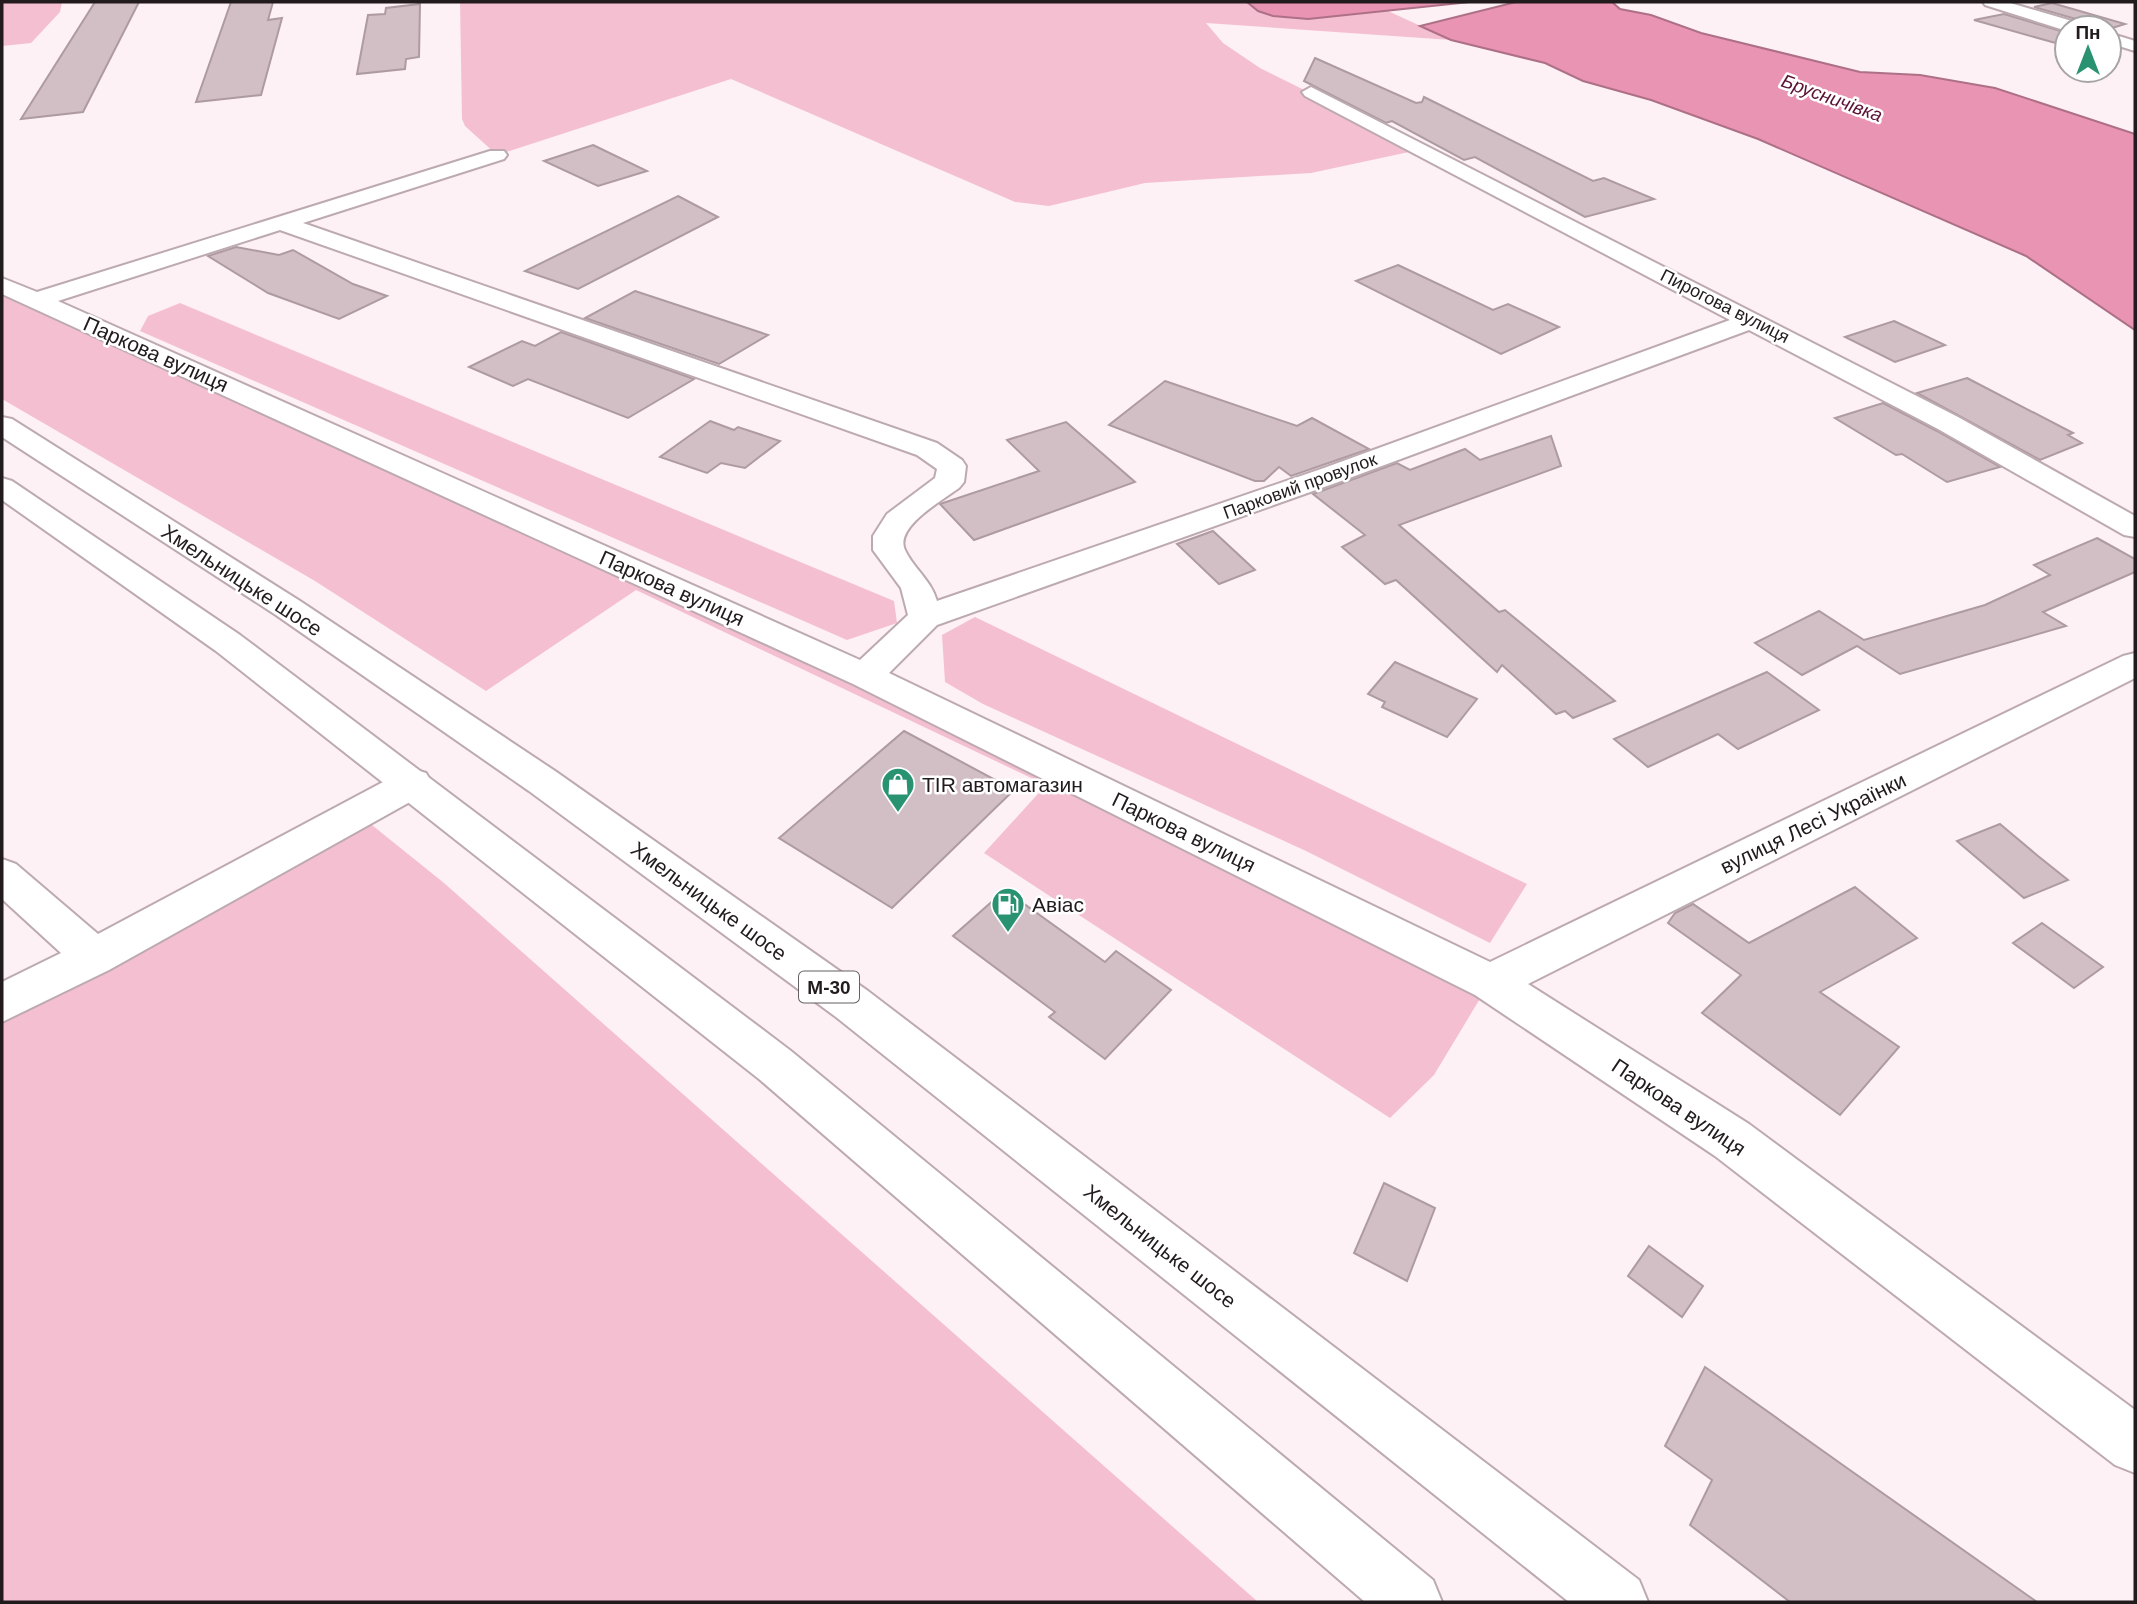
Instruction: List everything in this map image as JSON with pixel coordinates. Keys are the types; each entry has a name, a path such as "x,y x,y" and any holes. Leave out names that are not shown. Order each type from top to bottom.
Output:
{"main road":[{"path":"1991,2 2053,21"},
{"name":"Пирогова вулиця","path":"1311,92 1948,423 2135,528"},
{"path":"37,300 496,155"},
{"path":"283,224 927,449 952,466 949,482 898,520 888,536 889,550 917,587 925,617"},
{"name":"Паркова вулиця","path":"2,285 865,676 1490,982 1732,1140 2135,1445"},
{"name":"Парковий провулок","path":"865,676 925,617 1334,474 1752,320"},
{"name":"Хмельницьке шосе","path":"2,425 288,608 542,781 852,1004 1617,1602"},
{"path":"2,487 228,643 413,783 775,1065 1411,1602"},
{"name":"вулиця Лесі Українки","path":"1490,982 2135,664"},
{"path":"2,1003 94,957 413,783"},
{"path":"2,875 94,957"}],"shaded area":[{"path":"2,2 62,2 60,12 31,43 2,46"},
{"path":"460,2 1247,2 1308,19 1388,11 1451,40 1206,23 1223,43 1260,68 1423,149 1311,173 1145,183 1049,206 1015,202 731,79 497,155 465,126 462,119"},
{"path":"2,285 1490,982 1434,1075 1390,1118 984,853 1046,785 636,590 486,691 315,581 2,399"},
{"path":"180,303 894,601 897,623 847,640 140,331 148,316"},
{"path":"975,617 1527,884 1490,943 1306,851 983,704 945,682 942,635"},
{"path":"357,813 444,883 1258,1602 2,1602 2,1003 94,957"}],"water":[{"path":"1247,2 1470,2 1308,19 1273,16 1258,11"},
{"name":"Брусничівка","path":"1516,2 1612,2 1620,9 1651,15 1701,33 1860,72 1920,75 1995,88 2135,134 2135,330 2026,256 1758,139 1651,100 1583,81 1545,63 1451,40 1420,26"}],"building":[{"path":"95,2 139,2 83,112 21,119"},
{"path":"231,2 273,2 268,20 282,18 261,95 196,102"},
{"path":"2052,3 2090,14 2058,14 2034,7"},
{"path":"420,4 419,57 406,59 405,69 357,74 368,15 385,14 386,8"},
{"path":"2004,14 2053,29 2053,42 1974,20"},
{"path":"1315,58 1416,103 1422,102 1424,97 1593,181 1604,178 1654,199 1585,217 1475,157 1464,160 1392,121 1386,123 1304,81"},
{"path":"593,145 647,171 598,186 544,161"},
{"path":"678,196 718,217 578,289 525,271"},
{"path":"236,247 279,255 293,250 353,284 387,296 339,319 268,293 208,256"},
{"path":"1398,265 1493,310 1508,304 1559,327 1501,354 1356,281"},
{"path":"635,291 768,335 719,364 585,318"},
{"path":"1894,321 1945,345 1895,362 1845,337"},
{"path":"561,332 694,379 628,418 528,379 513,386 469,367 522,341 535,346"},
{"path":"1967,378 2073,433 2068,435 2082,443 2040,460 1917,393"},
{"path":"1165,381 1297,426 1312,418 1369,449 1291,476 1279,467 1264,481 1255,481 1109,425"},
{"path":"1883,403 2000,467 1947,482 1835,418"},
{"path":"710,421 780,441 745,468 721,463 707,473 660,457"},
{"path":"1066,422 1135,482 974,540 940,504 1039,471 1007,440"},
{"path":"1551,436 1561,466 1399,525 1499,612 1505,610 1615,701 1573,718 1565,711 1556,714 1502,665 1497,672 1396,580 1385,584 1342,547 1365,535 1313,494 1397,463 1410,470 1465,449 1480,460"},
{"path":"1213,531 1255,570 1219,584 1177,544"},
{"path":"2097,538 2135,559 2135,572 2043,612 2066,626 1900,674 1857,646 1802,675 1755,643 1819,611 1864,640 1985,605 2050,575 2034,565"},
{"path":"1395,662 1477,699 1447,737 1382,707 1385,702 1368,694"},
{"path":"1767,672 1819,710 1738,749 1718,734 1648,767 1614,739"},
{"name":"TIR автомагазин","path":"904,731 1014,790 892,908 779,838"},
{"path":"2000,824 2068,880 2024,898 1957,841"},
{"path":"1855,887 1917,938 1820,992 1899,1047 1840,1115 1702,1013 1741,975 1668,923 1675,913 1693,904 1749,943"},
{"path":"1005,890 1105,962 1116,951 1171,990 1105,1059 1049,1017 1055,1012 953,936"},
{"path":"2042,923 2103,967 2074,988 2013,943"},
{"path":"1384,1183 1435,1208 1407,1281 1354,1253"},
{"path":"1649,1246 1703,1286 1682,1317 1628,1276"},
{"path":"1705,1367 2037,1602 1790,1602 1690,1525 1712,1480 1665,1446"}],"place":[{"name":"TIR автомагазин","path":"898,814"},
{"name":"Авіас","path":"1008,934"}]}
